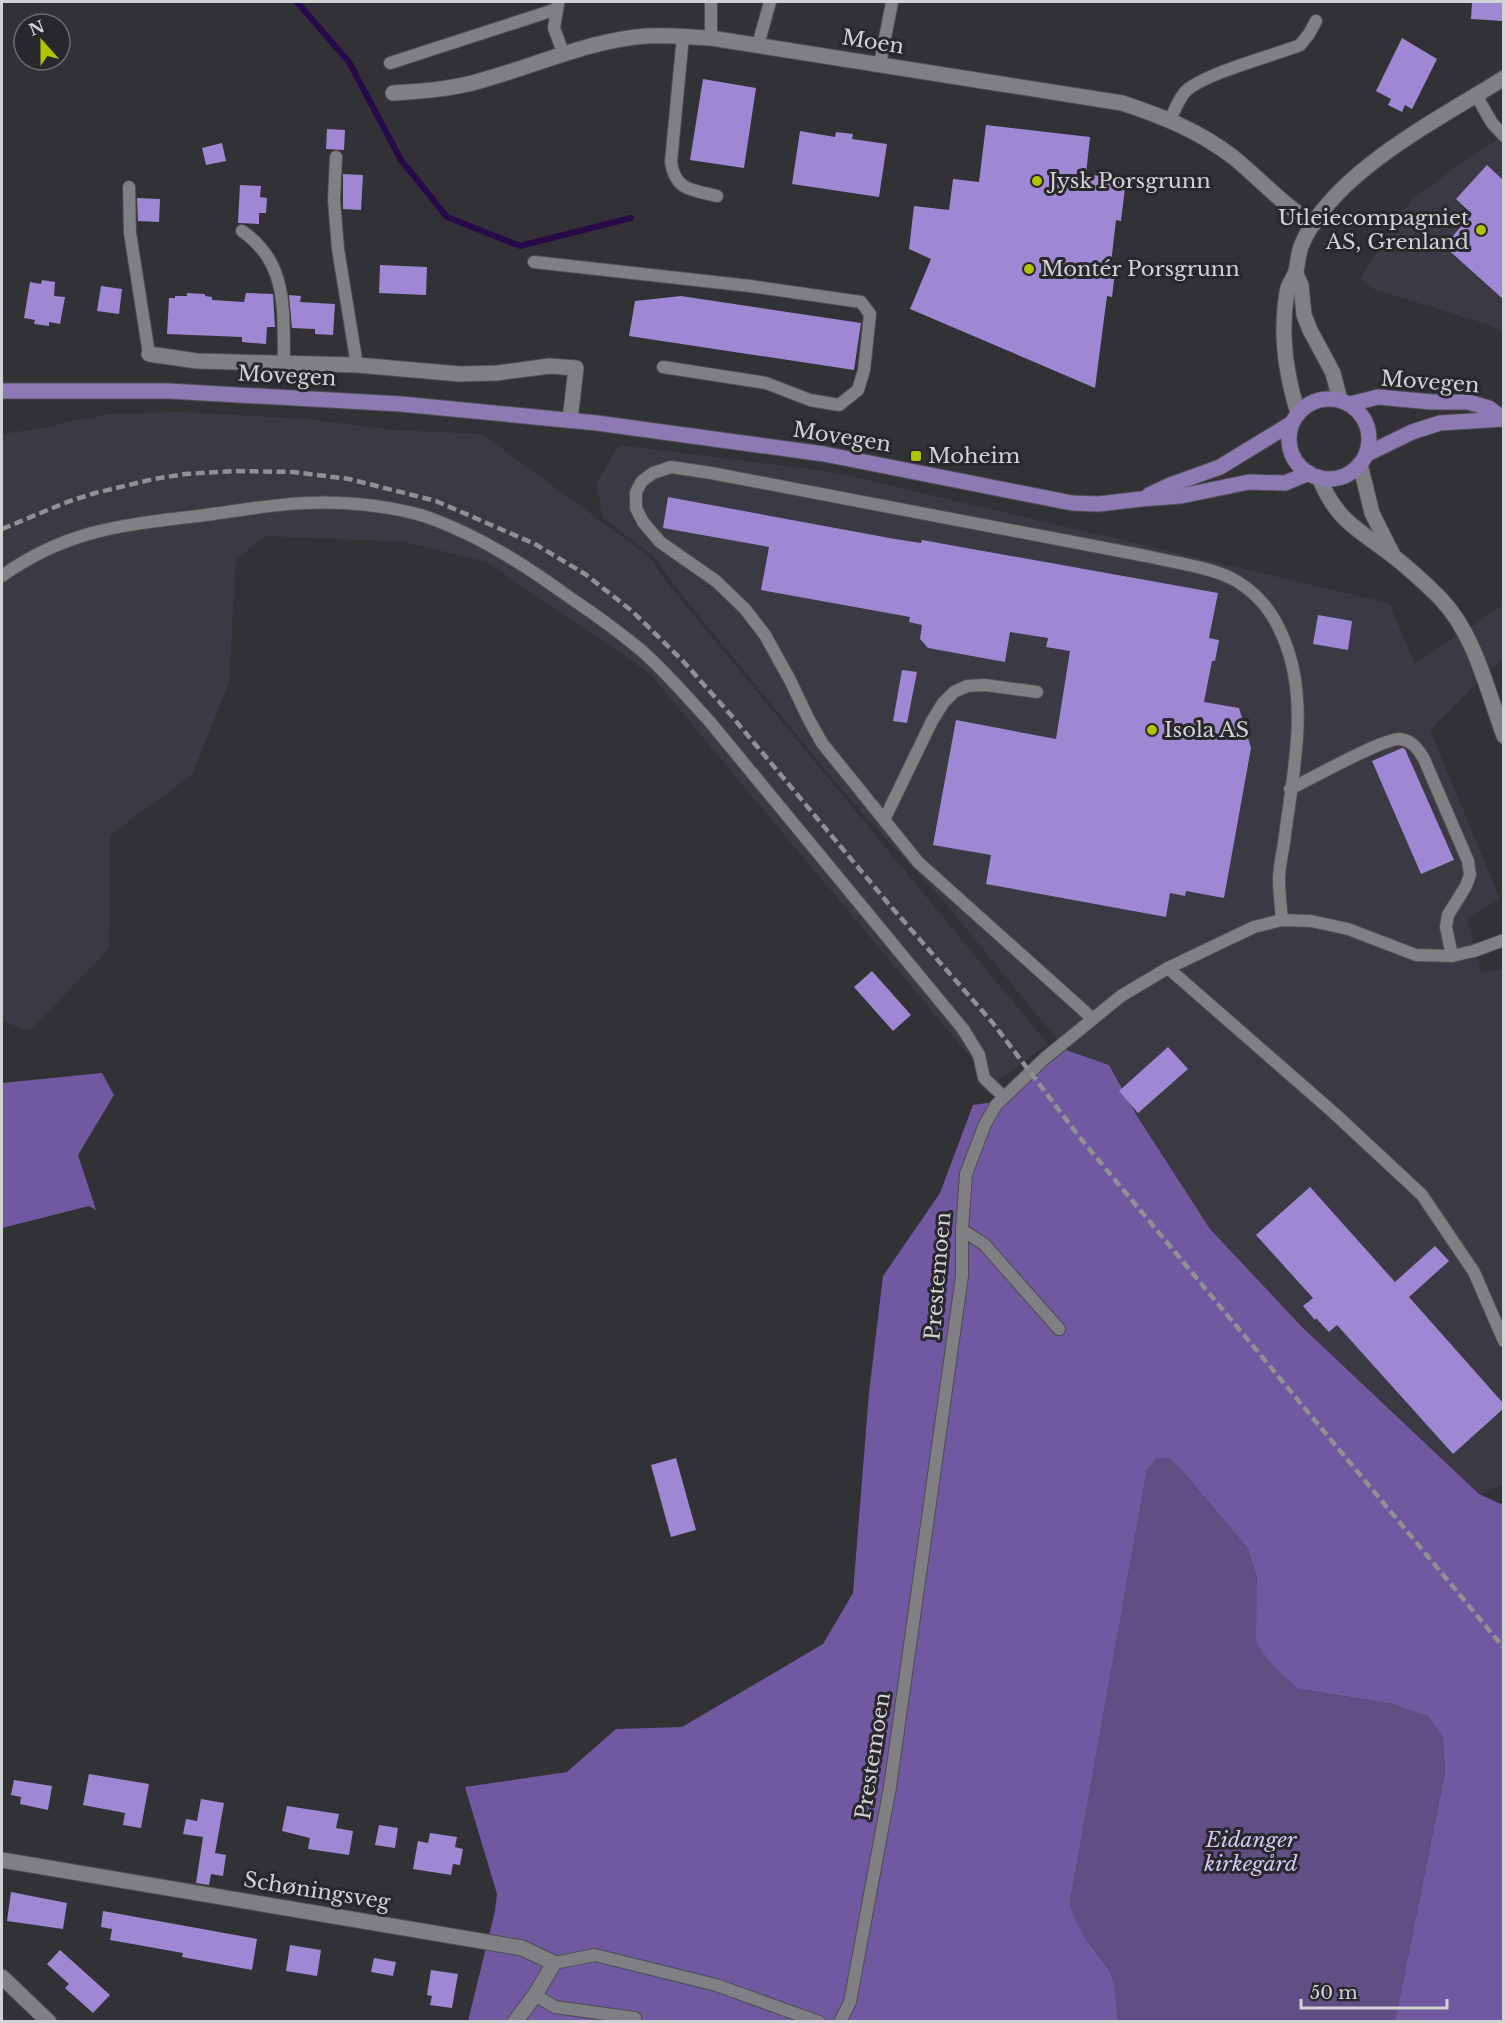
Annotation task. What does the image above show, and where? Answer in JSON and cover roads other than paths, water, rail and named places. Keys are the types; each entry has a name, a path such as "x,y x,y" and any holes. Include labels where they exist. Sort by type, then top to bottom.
{"main road":[{"name":"Movegen","path":"2,391 168,390 401,404 570,420 824,454 1072,502 1099,504 1182,496 1249,482 1285,483 1314,475"},
{"name":"Movegen","path":"1345,402 1378,397 1432,402 1468,402 1489,408 1503,419"},
{"path":"1328,398 1345,402 1359,411 1366,421 1369,443 1364,459 1352,472 1342,477 1330,479 1314,475 1299,466 1293,456 1289,434 1295,418 1306,405 1317,400 1328,398"},
{"name":"Movegen","path":"1141,499 1170,485 1220,467 1295,418"},
{"name":"Movegen","path":"1364,459 1412,432 1440,423 1503,419"}],"street":[{"name":"Moen","path":"393,93 481,81 564,55 638,37 711,38 1122,103 1170,119 1198,133 1232,157 1289,206 1314,224"},
{"path":"1295,418 1284,339 1287,291 1290,281 1296,274 1302,245 1314,224 1344,186 1381,155 1503,78"},
{"path":"1296,274 1301,285 1304,315 1345,402"},
{"name":"Movegen","path":"149,354 197,361 357,365 480,374 550,366 576,368 570,420"},
{"path":"1364,459 1372,513 1395,557"},
{"path":"1314,475 1338,514 1357,531 1395,557 1441,599 1467,639 1503,736"},
{"name":"Schøningsveg","path":"2,1860 522,1948 554,1963"},
{"path":"515,2022 554,1963"},
{"path":"2,1977 49,2022"}],"lane":[{"path":"711,2 711,38"},
{"path":"758,45 770,2"},
{"path":"880,64 892,2"},
{"path":"390,63 558,5 554,28 564,55"},
{"path":"1170,119 1182,95 1189,88 1206,79 1300,45 1316,21"},
{"path":"683,36 671,162 673,174 686,188 717,196"},
{"path":"1476,95 1492,123 1503,136"},
{"path":"336,157 334,200 338,249 357,365"},
{"path":"129,188 130,233 149,354"},
{"path":"242,231 254,239 269,257 278,279 283,298 284,362"},
{"path":"534,262 750,286 861,302 870,314 864,370 858,390 839,405 810,400 766,383 663,367"},
{"path":"1093,1019 918,862 822,743 765,635 746,609 716,581 660,542 643,522 636,508 636,492 642,481 652,473 671,467 722,475 1146,556 1210,571 1236,581 1255,594 1268,607 1287,647 1299,704 1279,880 1282,920"},
{"path":"2,576 23,560 42,551 68,539 100,530 299,503 342,503 386,508 433,519 467,534 514,559 612,627 642,651 672,680 717,731 963,1029 979,1055 984,1078 1003,1096"},
{"path":"884,820 932,722 943,703 954,692 968,686 985,685 1037,692"},
{"path":"1290,789 1381,744 1398,739 1415,745 1424,759 1468,861 1470,875 1467,886 1448,915 1446,927 1452,956"},
{"name":"Prestemoen","path":"840,2022 850,2002 891,1780 962,1276 962,1230 966,1174 985,1124 996,1105 1003,1096 1121,996 1168,968 1254,927 1282,920 1311,921 1348,929 1416,955 1452,956 1474,951 1503,940"},
{"path":"1168,968 1334,1113 1422,1195 1474,1272 1503,1341"},
{"path":"962,1230 984,1244 1059,1329"},
{"path":"554,1963 595,1955 716,1985 819,2022"},
{"path":"535,1995 555,2007 635,2018"}],"waterway":[{"path":"297,2 349,62 401,160 447,217 520,246 631,218"}],"railway":[{"path":"2,529 67,502 154,479 185,474 236,471 293,472 349,479 436,501 535,544 585,574 632,611 682,660 730,714 887,902 992,1022 1081,1139 1504,1648"}],"place":[{"name":"Jysk Porsgrunn","path":"1037,181"},
{"name":"Utleiecompagniet AS, Grenland","path":"1481,230"},
{"name":"Montér Porsgrunn","path":"1029,269"},
{"name":"Moheim","path":"916,456"},
{"name":"Isola AS","path":"1152,730"}],"park label":[{"name":"Eidanger kirkegård","path":"1251,1852"}]}
